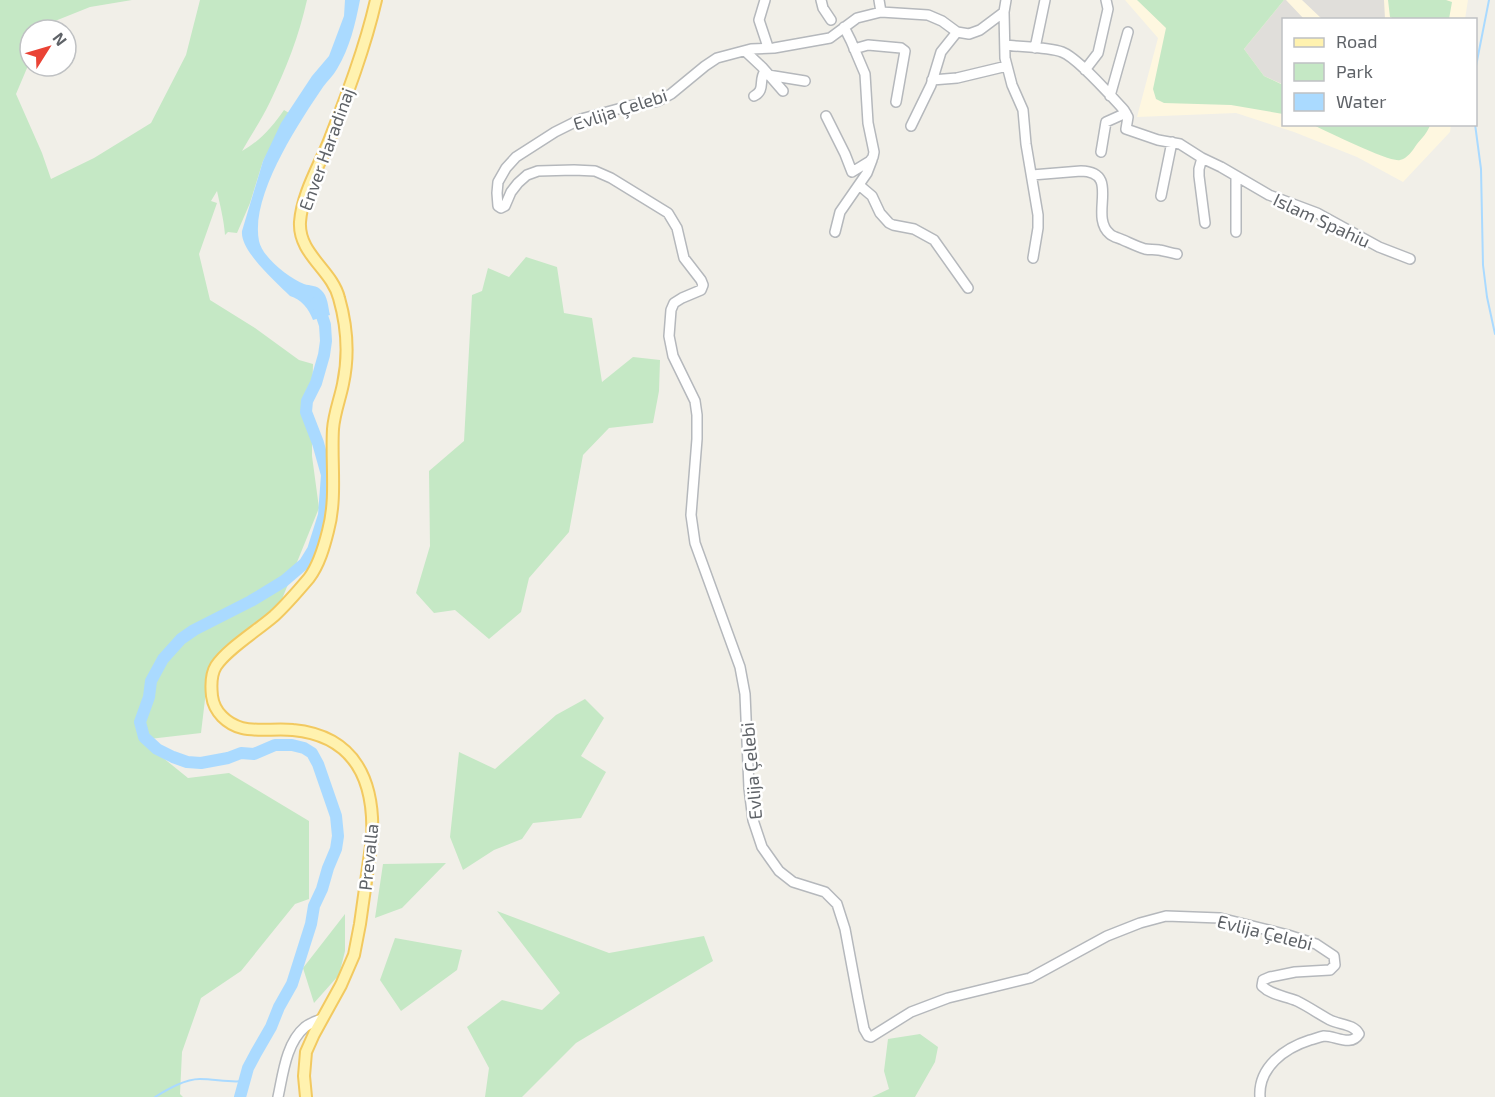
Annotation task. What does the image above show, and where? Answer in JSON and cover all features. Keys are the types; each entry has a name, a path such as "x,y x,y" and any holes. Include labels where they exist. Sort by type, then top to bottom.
{"main road":[{"name":"Enver Haradinaj","path":"312,573 320,559 329,527 333,489 333,425 343,385 347,351 339,298 333,282 306,246 300,219 309,189 345,101 376,0"},
{"name":"Prevalla","path":"306,1097 304,1076 306,1052 346,976 359,933 373,822 370,799 366,782 358,765 349,754 334,743 303,731 247,729 235,725 219,713 212,700 212,693 214,672 220,661 274,616 312,573"}],"street":[{"path":"765,0 759,20 768,47"},
{"path":"821,0 831,20"},
{"path":"879,0 881,12"},
{"path":"1006,0 1004,12 1007,66 1012,86 1023,110 1026,144 1039,219 1033,258"},
{"path":"1035,48 1045,0"},
{"path":"1085,70 1098,53 1108,9 1106,0"},
{"name":"Evlija Çelebi","path":"957,32 942,21 928,15 881,12 857,18 830,38 745,51 717,58 671,94 658,100 581,119 532,146 516,157 498,182 498,206 501,208 505,206 518,183 527,175 538,171 596,171 668,213 677,228 684,258 701,280 703,288 701,290 674,303 671,310 669,336 673,356 689,387 696,408 697,439 692,525 698,552 740,667 745,694 753,820 762,847 774,865 788,879 799,885 825,892 837,904 845,929 867,1036 871,1037 907,1014 948,998 1030,978 1107,936 1140,923 1166,916 1220,918 1288,935 1320,946 1334,956 1333,969 1310,970 1270,977 1263,980 1262,986 1276,995 1293,1000 1330,1019 1354,1028 1359,1034 1357,1038 1350,1041 1322,1036 1289,1048 1270,1066 1263,1078 1260,1097"},
{"path":"911,126 929,91 941,52 957,32 969,34 980,30 1004,12"},
{"path":"835,232 840,213 867,173 874,152 866,105 865,74 844,27"},
{"path":"1110,96 1128,32"},
{"path":"854,49 868,45 901,48 905,51 896,102"},
{"name":"Islam Spahiu","path":"1005,45 1064,52 1074,59 1126,113 1128,120 1126,129 1187,148 1269,195 1317,213 1379,247 1410,259"},
{"path":"745,51 783,91"},
{"path":"932,80 957,78 1007,66"},
{"path":"754,96 762,89 761,76 766,73 805,81"},
{"path":"1101,152 1106,122 1126,113"},
{"path":"826,117 852,172 873,158"},
{"path":"1161,196 1172,142"},
{"path":"1202,158 1199,176 1205,223"},
{"path":"1032,175 1081,171 1097,175 1104,188 1101,202 1104,225 1110,234 1147,250 1178,254"},
{"path":"1236,176 1236,232"},
{"path":"859,185 872,196 880,213 889,223 914,229 934,240 968,288"},
{"path":"278,1097 284,1068 294,1041 306,1026 322,1019"}],"shaded area":[{"path":"1125,0 1468,0 1465,18 1282,18 1282,126 1451,126 1450,132 1403,182 1357,157 1294,132 1236,113 1137,117 1158,38"},
{"path":"1284,0 1303,18 1282,18 1282,84 1264,76 1244,49"},
{"path":"1302,0 1384,0 1385,18 1321,18"}],"green space":[{"path":"0,0 132,0 90,7 62,18 18,18 18,78 23,78 16,94 51,179 94,158 151,123 186,55 200,0 307,0 296,39 281,77 267,108 242,151 265,133 284,110 289,113 263,161 250,203 237,233 228,232 225,235 217,191 211,201 217,203 199,254 210,300 255,328 299,360 313,364 312,456 319,508 280,604 215,657 206,691 201,733 141,740 188,778 229,773 309,821 309,899 295,904 241,971 201,998 182,1052 180,1094 183,1097 0,1097"},
{"path":"1137,0 1284,0 1244,49 1264,76 1282,82 1282,114 1231,105 1164,103 1156,99 1153,89 1166,28"},
{"path":"1388,0 1446,0 1452,2 1449,18 1390,17"},
{"path":"1315,126 1430,126 1405,158 1394,160"},
{"path":"526,257 557,267 564,313 592,318 602,382 633,357 660,360 659,391 653,423 609,428 583,455 569,532 529,578 521,612 489,639 455,610 434,613 416,593 430,546 429,471 464,441 472,295 482,291 488,268 509,277"},
{"path":"585,699 604,718 581,756 606,772 581,818 533,823 522,839 494,850 463,870 450,837 459,752 495,769 556,715"},
{"path":"446,863 402,908 375,918 383,864"},
{"path":"497,911 609,953 704,936 713,961 576,1043 522,1097 485,1097 489,1068 467,1027 502,1000 542,1010 560,993"},
{"path":"345,914 345,951 339,975 314,1003 303,968"},
{"path":"395,938 462,950 457,970 401,1011 380,980"},
{"path":"920,1034 938,1047 935,1062 915,1097 872,1097 889,1089 884,1071 888,1039"}],"water":[{"path":"345,0 360,0 349,44 342,61 301,120 278,161 262,203 258,223 259,241 265,254 291,277 304,284 318,287 325,295 330,315 313,320 304,305 298,299 290,296 253,257 243,239 242,231 263,161 281,123 312,76 329,56 344,16"}],"waterway":[{"path":"1477,61 1489,0"},
{"path":"1475,126 1481,169 1483,265 1495,334"},
{"path":"240,1097 248,1068 292,984 311,924 314,906 336,849 338,836 336,816 318,764 312,753 304,748 275,745 254,754 241,753 201,763 187,762 157,749 144,737 140,722 149,697 151,681 163,659 181,639 284,581 305,563 313,550 324,515 327,475 306,412 307,401 316,383 326,341 325,325 316,303"},
{"path":"155,1097 194,1079 244,1081"}]}
